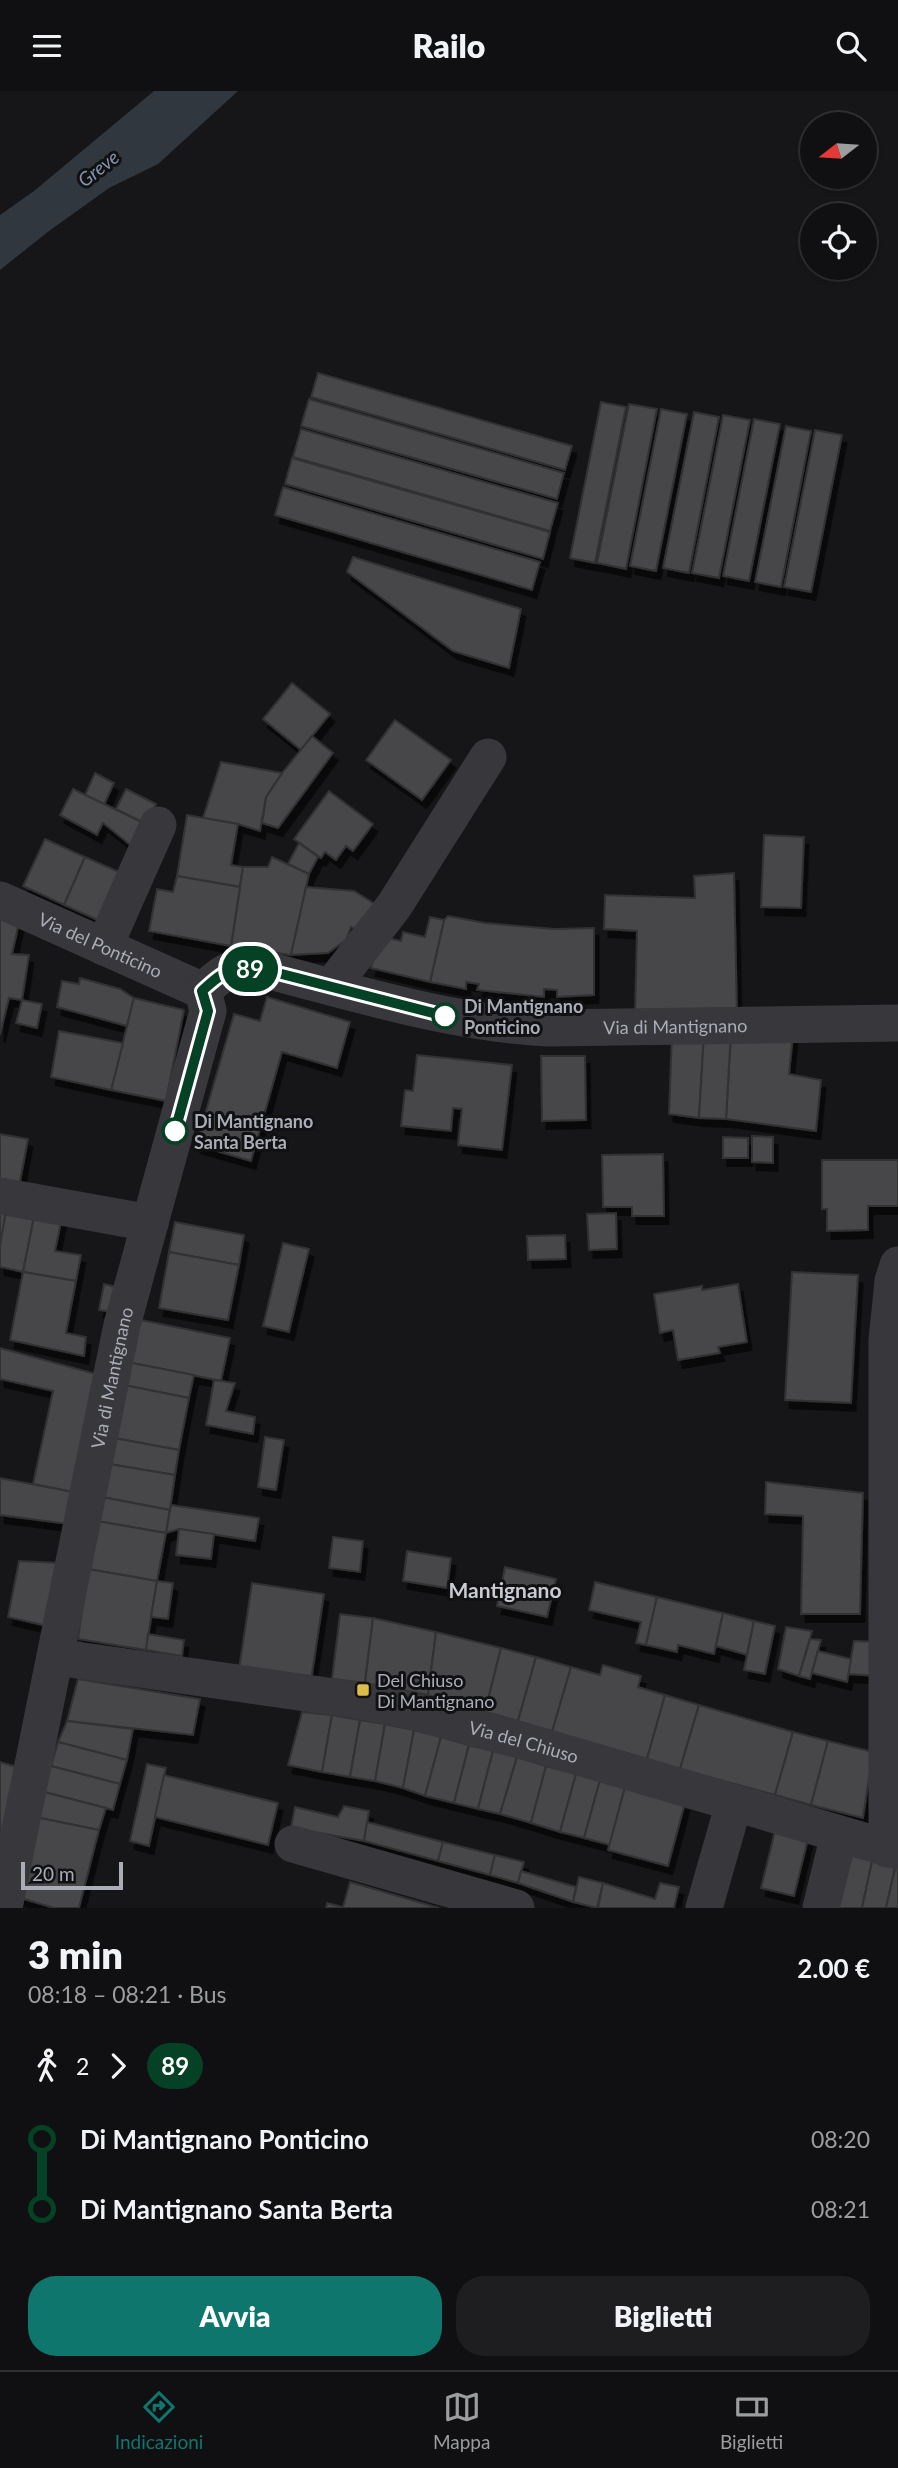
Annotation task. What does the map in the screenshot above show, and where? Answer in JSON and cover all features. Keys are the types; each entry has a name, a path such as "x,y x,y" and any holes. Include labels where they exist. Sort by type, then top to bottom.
{"street":[{"path":"331,988 394,906 488,757"},
{"path":"104,947 158,825"},
{"name":"Via del Ponticino","path":"0,900 202,991"},
{"name":"Via di Mantignano","path":"4,1908 122,1325 208,1011 202,991 223,972 242,968 270,971 445,1016 515,1027 898,1023"},
{"path":"0,1196 150,1223"},
{"path":"892,1850 893,1281 898,1265"},
{"name":"Via del Chiuso","path":"56,1657 362,1701 400,1709 538,1745 892,1850"},
{"path":"704,1908 734,1803"},
{"path":"821,1908 839,1835"},
{"path":"293,1844 516,1908"}],"water":[{"name":"Greve","path":"154,91 238,91 158,164 109,188 0,270 0,215 34,191"}],"building":[{"path":"318,373 572,446 565,470 311,397"},
{"path":"309,399 564,473 557,499 301,426"},
{"path":"601,402 626,407 595,563 570,558"},
{"path":"629,404 657,409 626,569 597,563"},
{"path":"661,409 687,414 656,571 630,566"},
{"path":"694,412 719,417 689,573 663,568"},
{"path":"723,415 750,420 719,578 692,573"},
{"path":"754,419 780,424 749,581 723,576"},
{"path":"786,426 811,431 781,587 755,582"},
{"path":"301,429 558,503 550,531 293,457"},
{"path":"815,430 842,435 811,592 784,587"},
{"path":"292,458 550,532 543,559 285,484"},
{"path":"283,487 540,562 532,590 275,515"},
{"path":"353,557 521,609 509,668 453,651 347,572"},
{"path":"292,683 330,714 301,750 263,719"},
{"path":"395,720 451,760 422,800 366,760"},
{"path":"312,736 333,753 278,828 262,823 266,797"},
{"path":"221,762 282,773 266,797 260,831 203,818"},
{"path":"95,773 114,783 104,805 85,795"},
{"path":"73,789 146,824 134,848 103,823 97,835 60,815"},
{"path":"126,789 156,804 146,824 116,809"},
{"path":"329,791 373,824 353,851 346,846 336,860 325,852 321,858 294,839"},
{"path":"187,815 238,824 231,865 243,867 240,887 177,876"},
{"path":"764,835 804,837 801,908 761,907"},
{"path":"45,839 85,857 64,905 23,886"},
{"path":"299,843 318,857 309,874 288,864"},
{"path":"85,857 126,875 104,923 64,905"},
{"path":"272,857 309,874 291,955 231,946 243,867 268,867"},
{"path":"734,873 737,1013 635,1014 637,931 604,929 605,895 695,898 694,876"},
{"path":"177,876 240,887 231,946 149,931 157,889 173,892"},
{"path":"306,887 354,891 378,906 360,932 351,927 346,940 328,953 291,955"},
{"path":"448,916 485,923 554,929 594,928 594,995 557,997 557,990 544,989 544,997 477,990 479,984 466,982 466,989 430,982 444,920"},
{"path":"0,917 19,923 12,954 29,955 22,1000 9,998 0,1035"},
{"path":"430,917 444,920 430,982 371,968 379,936 401,941 403,932 425,937"},
{"path":"80,978 120,989 134,998 127,1026 57,1007 62,981 79,984"},
{"path":"267,997 350,1022 337,1068 282,1052 251,1161 196,1145 234,1014 260,1021"},
{"path":"134,998 184,1010 166,1101 111,1090"},
{"path":"22,1000 42,1004 37,1028 16,1023"},
{"path":"59,1031 123,1043 111,1090 51,1077"},
{"path":"672,1032 704,1033 699,1118 669,1114"},
{"path":"731,1032 793,1035 789,1074 821,1080 816,1131 726,1119"},
{"path":"731,1032 726,1119 699,1118 704,1033"},
{"path":"417,1055 512,1065 502,1150 458,1145 462,1109 453,1108 451,1131 401,1126 405,1090 413,1091"},
{"path":"541,1056 585,1056 586,1120 542,1121"},
{"path":"0,1134 28,1139 19,1187 0,1183"},
{"path":"752,1136 773,1137 773,1163 752,1162"},
{"path":"723,1137 748,1138 748,1158 723,1158"},
{"path":"663,1154 664,1216 632,1216 632,1207 603,1207 602,1155"},
{"path":"822,1160 898,1160 898,1206 868,1206 868,1230 827,1231 827,1209 822,1209"},
{"path":"0,1205 7,1206 0,1245"},
{"path":"7,1206 35,1212 23,1272 0,1267 0,1245"},
{"path":"35,1212 62,1217 55,1251 81,1255 76,1281 23,1272"},
{"path":"616,1213 617,1249 589,1250 587,1214"},
{"path":"175,1222 244,1235 239,1265 169,1252"},
{"path":"565,1235 566,1259 528,1260 527,1236"},
{"path":"283,1243 309,1249 289,1332 263,1326"},
{"path":"169,1252 239,1265 228,1320 159,1308"},
{"path":"23,1272 76,1281 66,1333 86,1337 84,1356 10,1340"},
{"path":"792,1272 858,1275 851,1403 785,1400"},
{"path":"104,1284 117,1287 111,1312 99,1310"},
{"path":"738,1284 747,1342 718,1347 720,1353 678,1360 673,1330 660,1333 654,1294 702,1286 702,1290"},
{"path":"136,1319 230,1338 221,1381 127,1362"},
{"path":"0,1348 96,1374 73,1492 33,1484 53,1391 0,1379"},
{"path":"127,1362 194,1375 189,1398 124,1385"},
{"path":"214,1380 235,1383 226,1411 255,1417 253,1434 206,1425"},
{"path":"124,1385 189,1398 179,1450 114,1438"},
{"path":"265,1437 284,1440 276,1490 258,1487"},
{"path":"114,1438 179,1450 175,1475 109,1464"},
{"path":"109,1464 175,1475 170,1510 102,1497"},
{"path":"0,1478 73,1492 68,1524 0,1515"},
{"path":"766,1482 863,1493 860,1614 801,1614 803,1516 765,1514"},
{"path":"102,1497 170,1510 166,1533 97,1521"},
{"path":"171,1505 259,1518 255,1541 179,1529 166,1533"},
{"path":"97,1521 166,1533 157,1581 88,1569"},
{"path":"179,1529 214,1534 211,1559 176,1555"},
{"path":"333,1537 363,1541 360,1572 329,1568"},
{"path":"407,1551 451,1558 447,1588 403,1581"},
{"path":"19,1561 60,1563 47,1626 8,1617"},
{"path":"505,1567 556,1579 547,1617 497,1606"},
{"path":"88,1569 157,1581 146,1650 78,1639"},
{"path":"157,1581 173,1583 168,1619 151,1617"},
{"path":"595,1582 657,1597 646,1645 636,1643 641,1622 589,1610"},
{"path":"252,1583 324,1594 311,1681 239,1669"},
{"path":"657,1597 723,1613 714,1654 678,1645 677,1652 646,1645"},
{"path":"723,1613 754,1621 747,1655 716,1646"},
{"path":"340,1614 373,1618 365,1683 332,1679"},
{"path":"373,1618 436,1632 428,1695 365,1683"},
{"path":"754,1621 775,1626 765,1674 744,1670"},
{"path":"786,1627 812,1631 799,1676 778,1669"},
{"path":"436,1632 501,1648 485,1712 428,1695"},
{"path":"148,1634 184,1640 182,1656 146,1650"},
{"path":"810,1639 821,1640 810,1679 799,1676"},
{"path":"854,1641 881,1642 878,1676 848,1674"},
{"path":"501,1648 536,1657 518,1721 485,1712"},
{"path":"818,1651 851,1659 847,1682 812,1673"},
{"path":"536,1657 571,1667 552,1732 518,1721"},
{"path":"603,1665 641,1676 638,1687 665,1695 647,1759 552,1732 571,1667 600,1675"},
{"path":"78,1679 200,1699 193,1735 67,1721"},
{"path":"665,1695 699,1705 680,1769 647,1759"},
{"path":"699,1705 793,1732 775,1795 680,1769"},
{"path":"302,1712 332,1715 322,1772 288,1765"},
{"path":"332,1715 360,1720 350,1777 322,1772"},
{"path":"360,1720 385,1724 375,1781 350,1777"},
{"path":"67,1721 133,1729 127,1760 58,1742"},
{"path":"385,1724 414,1730 403,1788 375,1781"},
{"path":"414,1730 441,1737 425,1796 403,1788"},
{"path":"793,1732 828,1741 811,1805 775,1795"},
{"path":"441,1737 469,1745 454,1803 425,1796"},
{"path":"828,1741 873,1752 863,1818 811,1805"},
{"path":"58,1742 127,1760 120,1784 51,1766"},
{"path":"469,1745 493,1751 478,1809 454,1803"},
{"path":"493,1751 517,1757 500,1814 478,1809"},
{"path":"517,1757 546,1766 531,1823 500,1814"},
{"path":"0,1762 20,1768 0,1838"},
{"path":"147,1764 166,1768 149,1846 130,1841"},
{"path":"51,1766 120,1784 113,1810 44,1792"},
{"path":"546,1766 576,1774 560,1832 531,1823"},
{"path":"576,1774 600,1780 584,1838 560,1832"},
{"path":"164,1775 278,1803 268,1845 155,1817"},
{"path":"600,1780 625,1787 610,1845 584,1838"},
{"path":"625,1787 685,1803 668,1866 608,1850"},
{"path":"44,1792 106,1808 99,1830 35,1817"},
{"path":"344,1806 369,1811 364,1841 291,1828 295,1807 338,1817"},
{"path":"35,1817 99,1830 79,1908 54,1908 17,1897"},
{"path":"367,1822 443,1842 438,1861 364,1841"},
{"path":"775,1831 808,1839 794,1896 761,1888"},
{"path":"443,1842 495,1855 490,1875 438,1861"},
{"path":"851,1851 873,1857 862,1908 840,1908 837,1907"},
{"path":"495,1855 524,1862 518,1883 490,1875"},
{"path":"873,1857 896,1864 886,1908 862,1908"},
{"path":"896,1864 898,1908 886,1908"},
{"path":"521,1871 576,1887 573,1902 518,1883"},
{"path":"579,1877 603,1883 597,1908 573,1902"},
{"path":"350,1882 439,1908 326,1908 327,1903 343,1907"},
{"path":"603,1883 655,1899 660,1883 679,1887 674,1908 598,1908"}],"bus line":[{"name":"89","path":"175,1131 208,1011 202,991 223,972 242,968 270,971 445,1016"}],"place":[{"name":"Di Mantignano Ponticino","path":"445,1016"},
{"name":"Di Mantignano Santa Berta","path":"175,1131"},
{"name":"Del Chiuso Di Mantignano","path":"363,1690"}],"district":[{"name":"Mantignano","path":"505,1589"}]}
